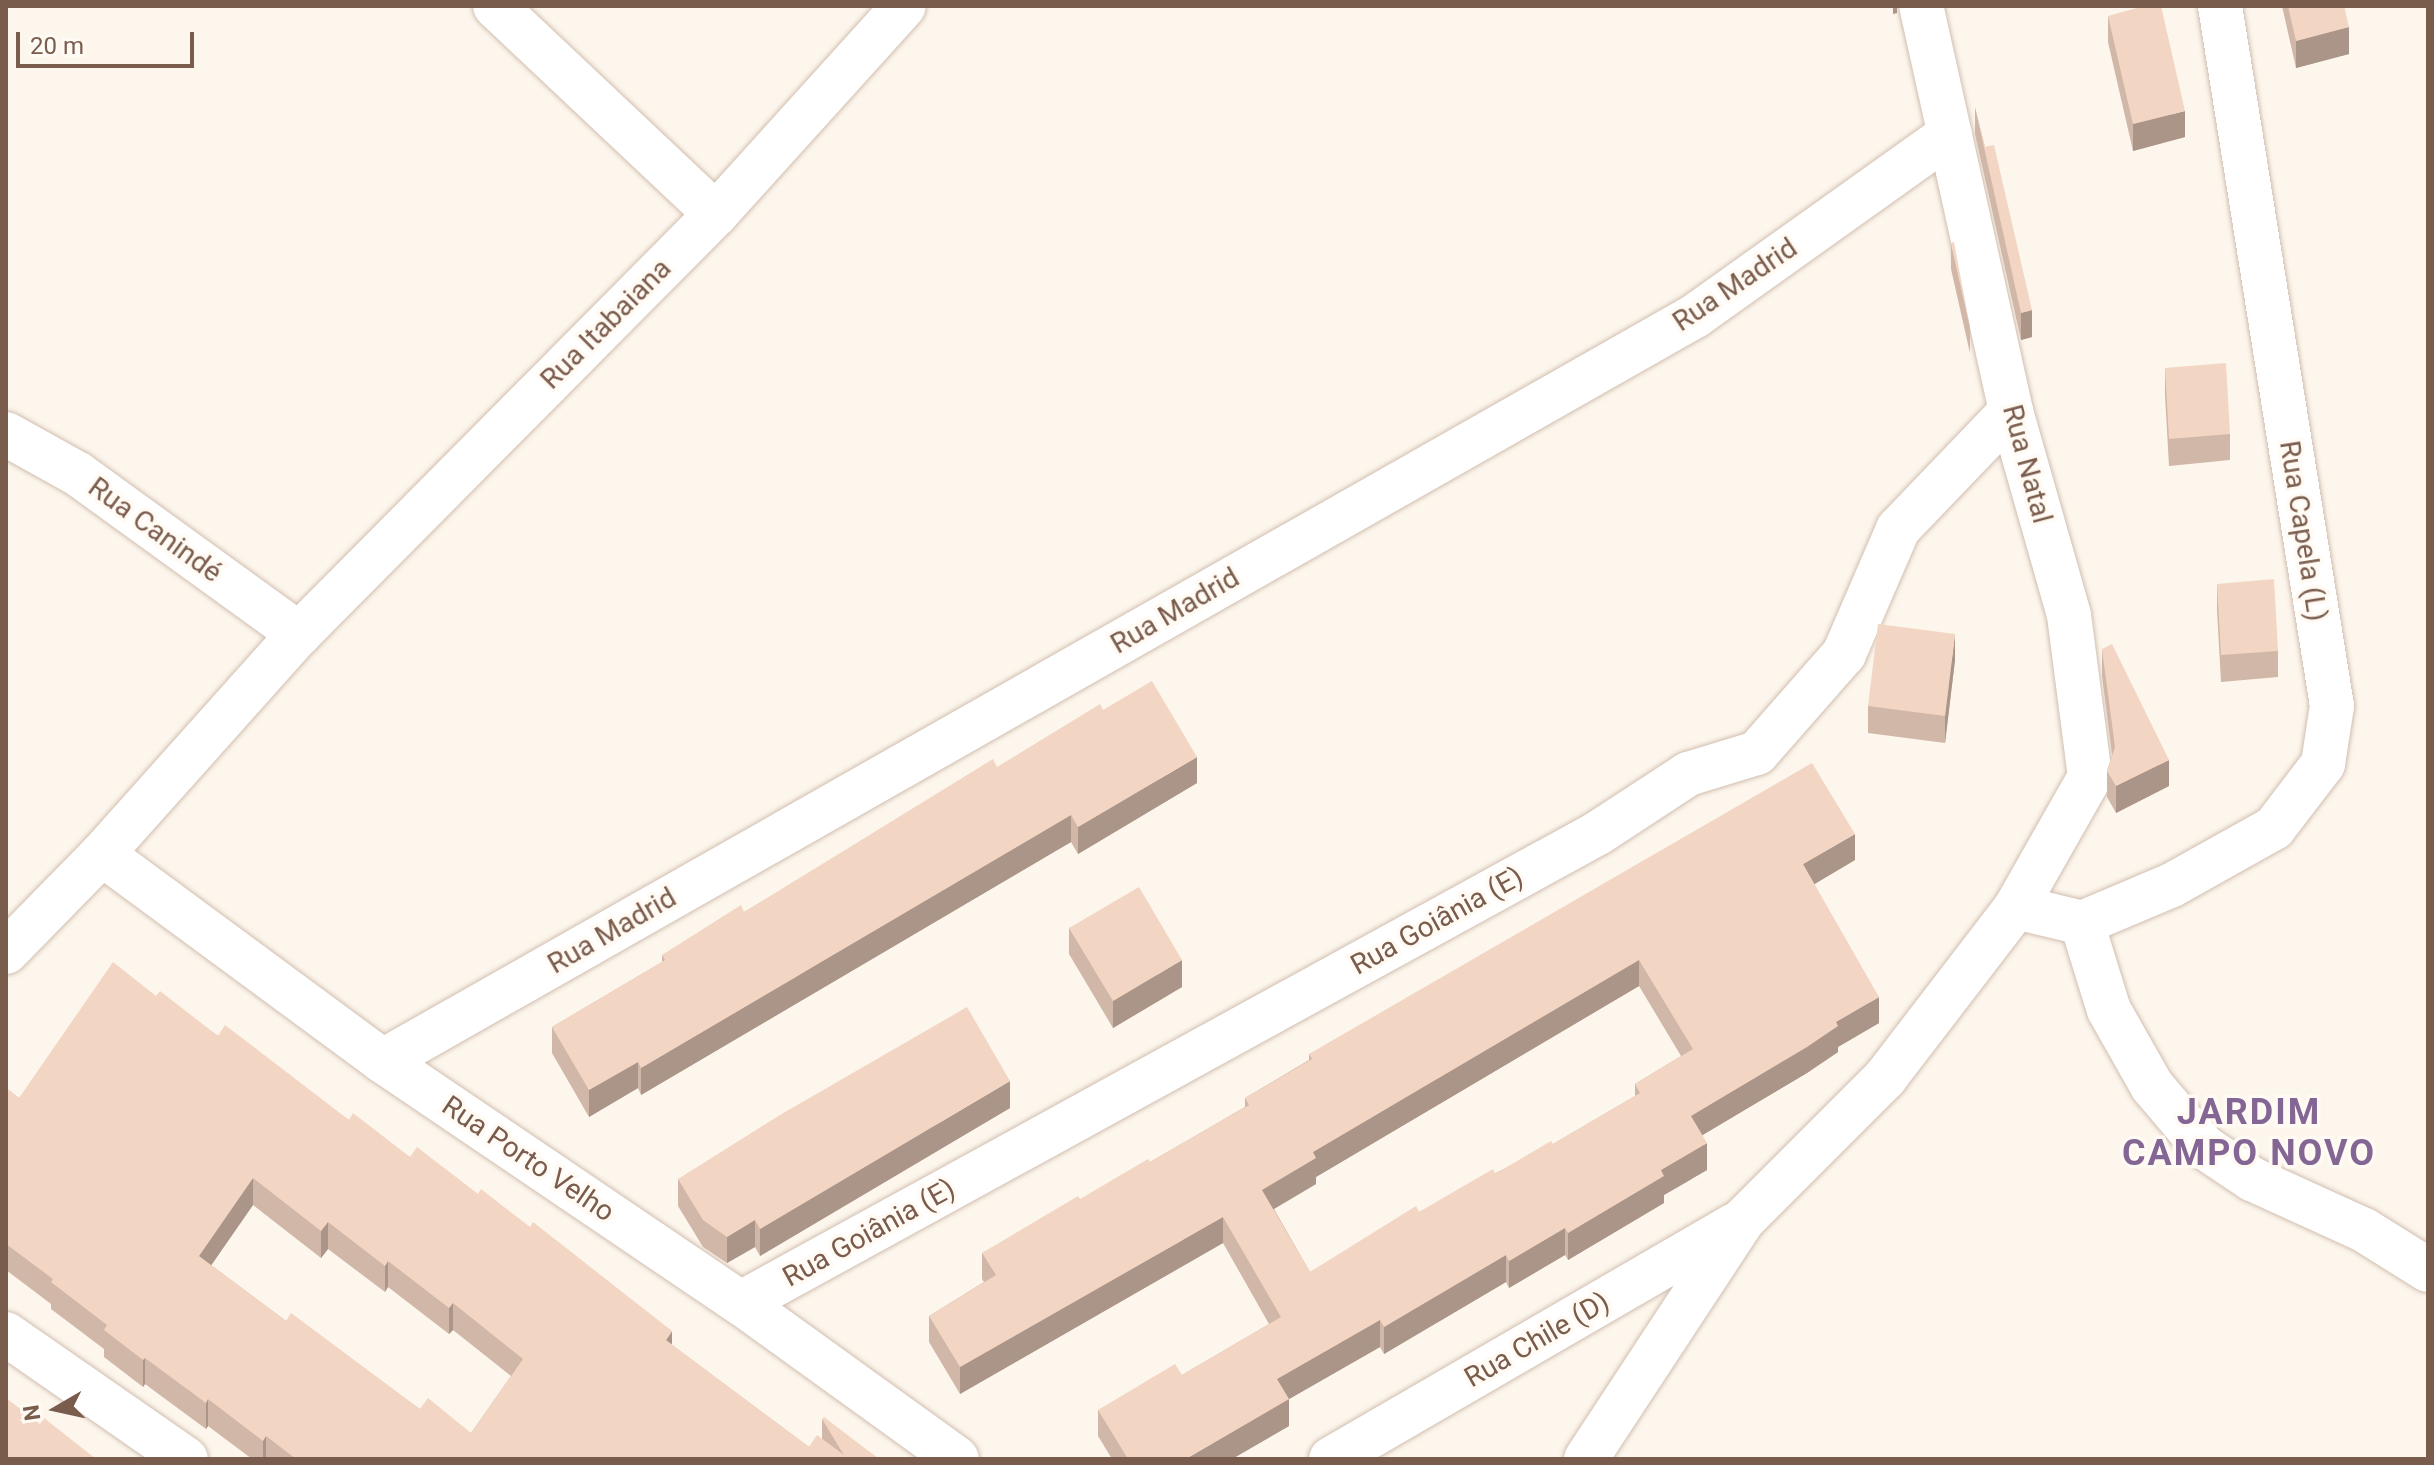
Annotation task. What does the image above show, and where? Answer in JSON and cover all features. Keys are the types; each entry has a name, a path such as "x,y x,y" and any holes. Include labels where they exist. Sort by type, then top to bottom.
{"street":[{"path":"495,6 716,214"},
{"name":"Rua Itabaiana","path":"102,854 299,634 716,214 904,6"},
{"name":"Rua Natal","path":"1743,1220 1885,1078 2016,907 2090,777 2069,615 2011,411 1921,6"},
{"name":"Rua Capela (L)","path":"2082,923 2172,885 2274,828 2323,764 2328,735 2332,706 2220,6"},
{"name":"Rua Madrid","path":"383,1061 1695,316 1950,134"},
{"name":"Rua Goiânia (E)","path":"741,1303 1598,833 1688,774 1757,753 1844,654 1898,529 2011,411"},
{"name":"Rua Canindé","path":"6,434 78,474 299,634"},
{"path":"6,952 102,854"},
{"name":"Rua Porto Velho","path":"102,854 383,1061 741,1303 957,1459"},
{"path":"2016,907 2082,923 2109,1010 2152,1086 2204,1147 2252,1179 2364,1230 2428,1270"},
{"path":"1586,1459 1743,1220"},
{"name":"Rua Chile (D)","path":"1331,1459 1743,1220"},
{"path":"6,1334 186,1459"}],"building":[{"path":"2144,6 2161,6 2185,111 2133,124 2108,16"},
{"path":"2288,6 2344,6 2349,27 2296,41"},
{"path":"1975,107 1985,147 1994,145 2032,310 2021,313"},
{"path":"1954,242 1970,327 1951,243"},
{"path":"2226,363 2230,434 2169,439 2165,368"},
{"path":"2274,579 2278,651 2221,655 2217,584"},
{"path":"1878,624 1955,634 1945,716 1868,706"},
{"path":"2112,644 2169,760 2116,786 2107,771 2115,747 2102,649"},
{"path":"1152,681 1197,757 1078,827 1071,815 641,1068 638,1062 589,1090 552,1027 665,960 662,955 741,905 744,912 993,759 997,767 1100,704 1103,710"},
{"path":"1812,763 1855,834 1803,864 1879,997 1836,1022 1838,1026 1807,1047 1691,1116 1707,1143 1661,1170 1664,1176 1568,1233 1565,1228 1509,1261 1506,1255 1384,1327 1380,1320 1277,1379 1289,1399 1186,1459 1128,1459 1098,1410 1175,1364 1182,1375 1281,1317 1223,1217 960,1367 929,1316 996,1275 982,1253 1078,1196 1080,1199 1148,1159 1150,1162 1249,1105 1245,1098 1312,1059 1309,1054","holes":["1639,960 1693,1049 1635,1084 1640,1093 1553,1144 1551,1141 1495,1174 1493,1169 1419,1212 1416,1206 1310,1272 1262,1190 1316,1158 1313,1152"]},
{"path":"1139,887 1182,960 1113,1001 1069,928"},
{"path":"113,962 156,996 160,991 218,1036 225,1025 349,1120 353,1113 410,1157 417,1147 478,1194 481,1189 530,1227 533,1222 672,1331 666,1340 809,1447 817,1435 844,1455 822,1419 824,1417 879,1459 296,1459 266,1436 263,1441 208,1399 206,1403 145,1358 143,1360 104,1330 107,1325 51,1282 53,1279 6,1244 6,1088 19,1098","holes":["253,1178 321,1231 328,1222 385,1266 388,1261 449,1308 453,1303 523,1359 471,1433 428,1398 420,1409 291,1313 286,1321 199,1256"]},
{"path":"967,1007 1010,1081 760,1229 755,1220 727,1237 703,1220 678,1179 780,1115"},
{"path":"6,1398 40,1424 44,1418 96,1459 6,1459"}],"district":[{"name":"JARDIM CAMPO NOVO","path":"2249,1132"}]}
